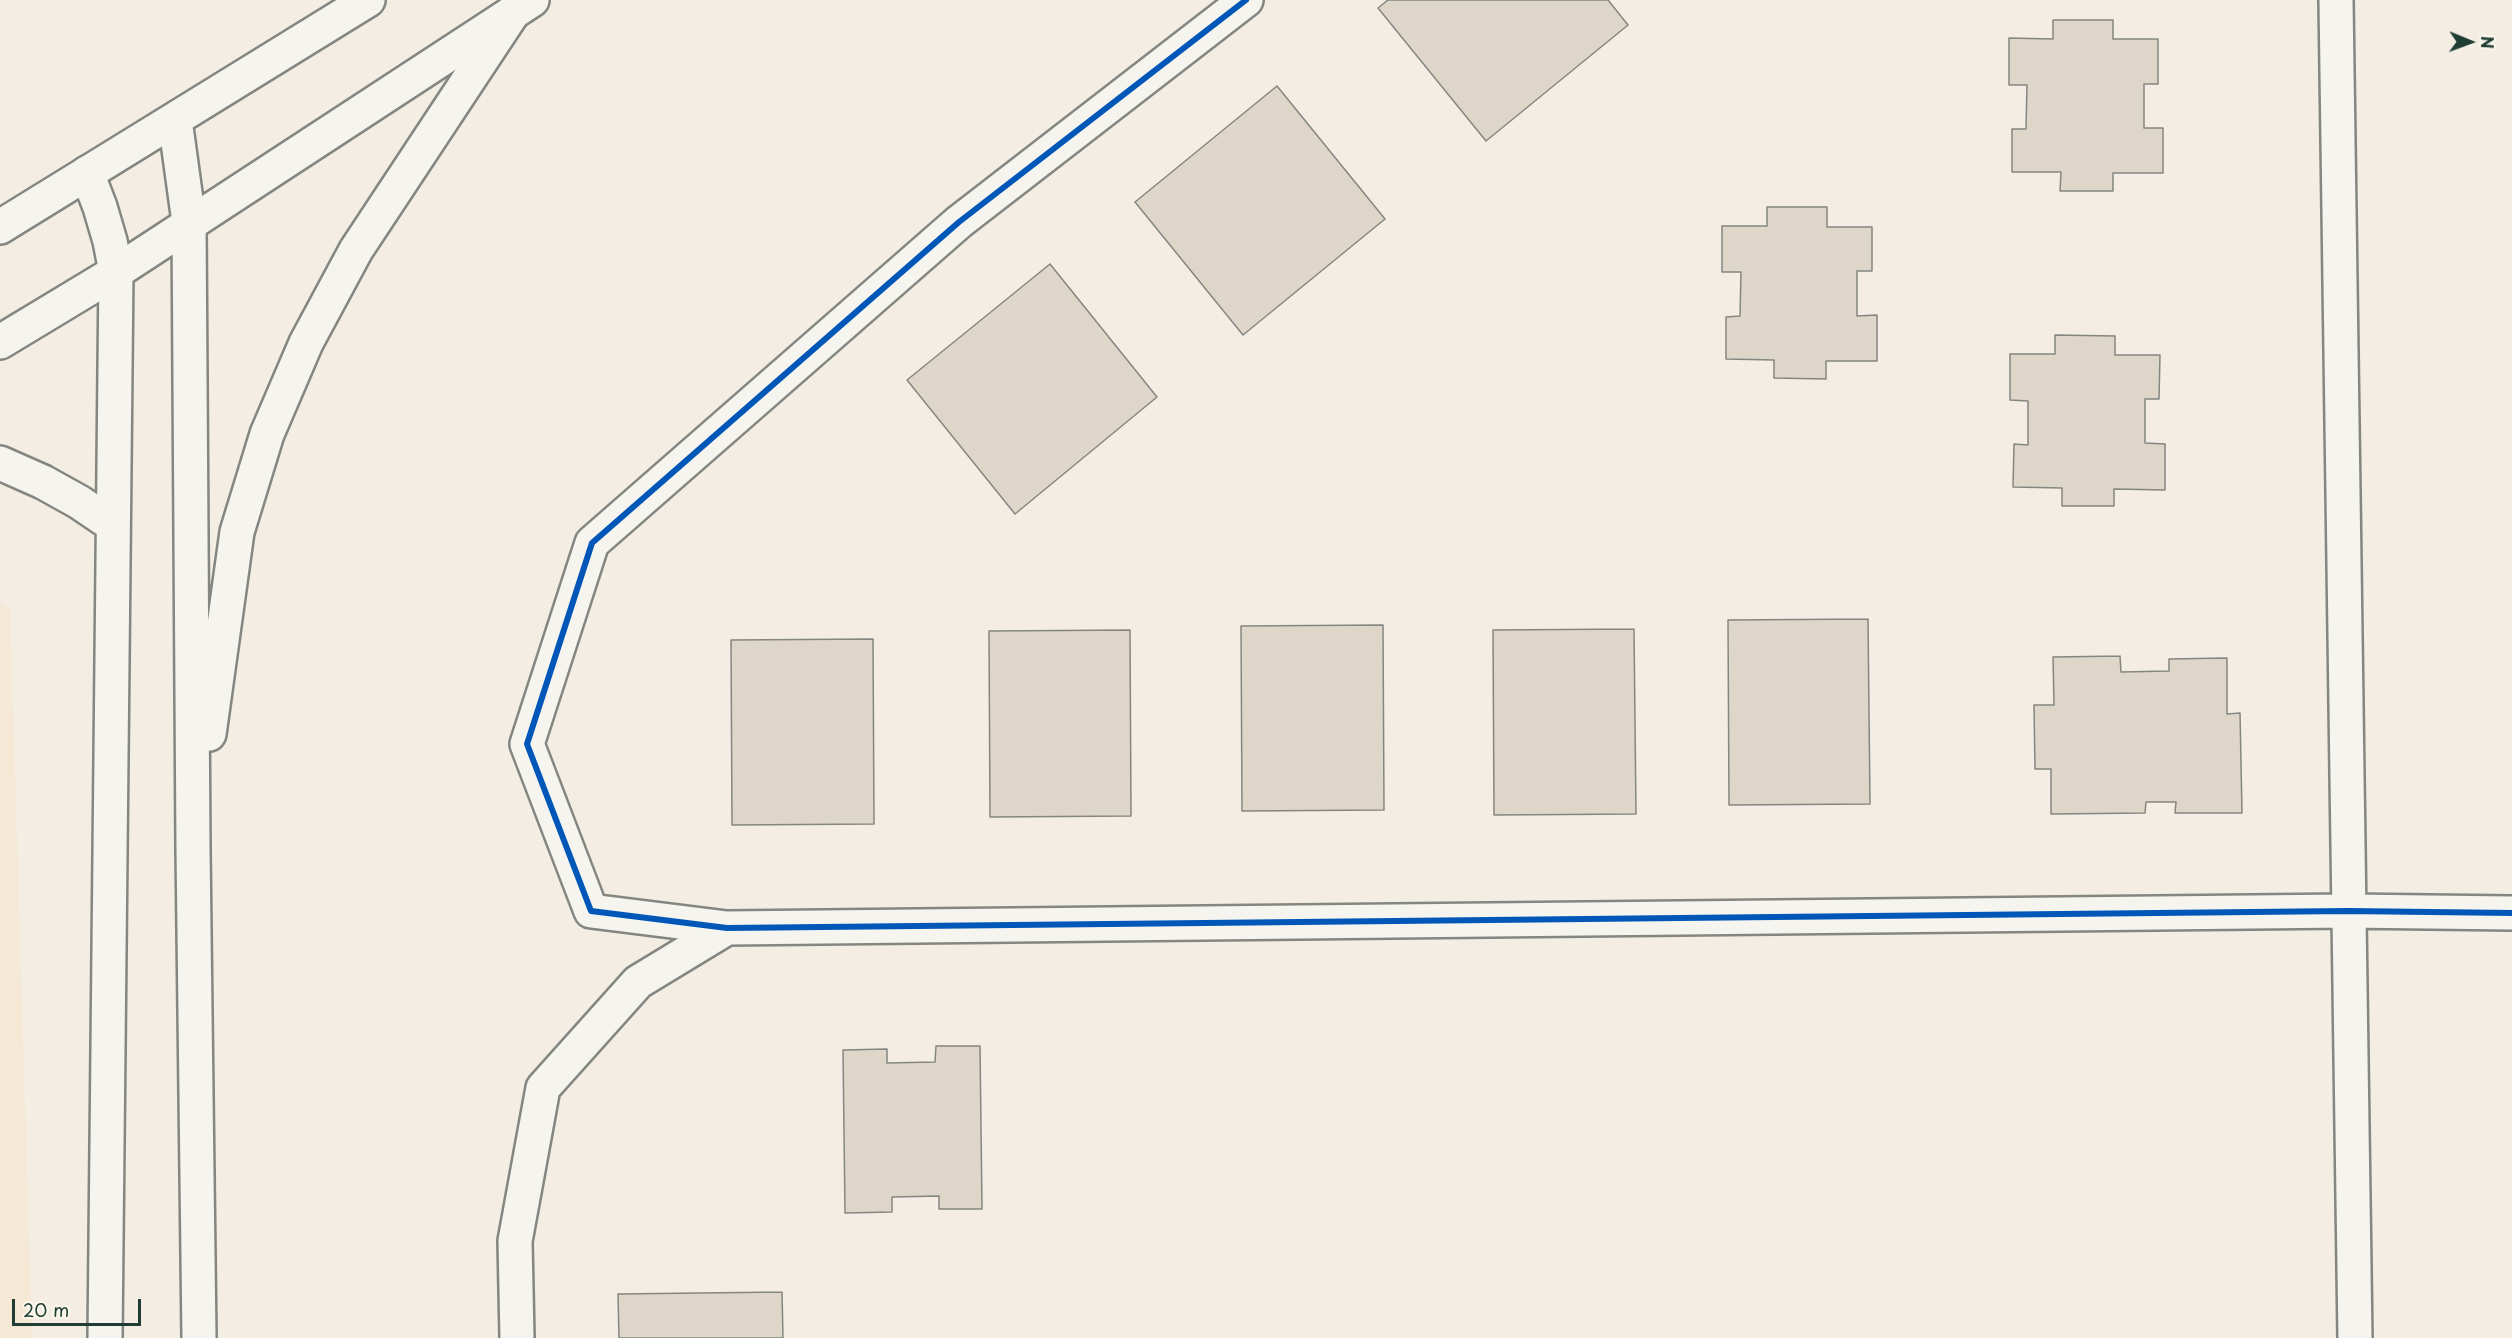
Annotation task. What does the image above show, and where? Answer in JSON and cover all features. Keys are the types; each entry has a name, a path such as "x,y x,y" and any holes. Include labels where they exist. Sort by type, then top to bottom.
{"street":[{"path":"0,227 368,0"},
{"path":"1246,0 959,222 592,543 527,744 591,911 727,928 2348,911 2512,913"},
{"path":"2336,0 2355,1338"},
{"path":"0,342 116,272 189,222 523,6"},
{"path":"193,849 237,532 267,434 306,343 356,250 523,6"},
{"path":"175,120 189,222 199,1338"},
{"path":"87,173 108,233 116,272 105,1338"},
{"path":"0,463 42,482 112,525"},
{"path":"517,1338 515,1241 543,1088 638,982 727,928"}],"shaded area":[{"path":"0,604 10,610 32,1338 0,1338"}],"building":[{"path":"1388,0 1608,0 1628,25 1486,141 1378,8"},
{"path":"2053,20 2113,20 2113,39 2158,39 2158,84 2144,84 2144,128 2163,128 2163,173 2113,173 2113,191 2060,191 2061,172 2012,172 2012,129 2026,129 2027,85 2009,85 2009,38 2053,39"},
{"path":"1277,86 1385,219 1243,335 1135,202"},
{"path":"1767,207 1827,207 1827,227 1872,227 1872,271 1857,271 1857,316 1877,315 1877,361 1826,361 1826,379 1774,378 1774,360 1726,359 1726,317 1740,316 1741,272 1722,272 1722,226 1767,226"},
{"path":"1050,264 1157,397 1015,514 907,380"},
{"path":"2055,335 2115,336 2115,355 2160,355 2159,399 2145,399 2145,443 2165,444 2165,490 2114,489 2114,506 2062,506 2062,488 2013,487 2014,444 2028,445 2028,401 2010,400 2010,354 2055,354"},
{"path":"1868,619 1870,804 1729,805 1728,620"},
{"path":"1383,625 1384,810 1242,811 1241,626"},
{"path":"1634,629 1636,814 1494,815 1493,630"},
{"path":"1130,630 1131,816 990,817 989,631"},
{"path":"873,639 874,824 732,825 731,640"},
{"path":"2120,656 2121,672 2169,671 2169,659 2227,658 2227,714 2240,713 2242,813 2175,813 2176,802 2146,802 2145,813 2051,814 2051,769 2035,769 2034,705 2054,705 2053,657"},
{"path":"936,1046 980,1046 982,1209 939,1209 939,1196 892,1197 892,1212 845,1213 843,1050 887,1049 887,1063 935,1062"},
{"path":"782,1292 783,1338 619,1338 618,1294"}],"cycle path":[{"path":"1246,0 959,222 592,543 527,744 591,911 727,928 2347,911 2512,913"}]}
